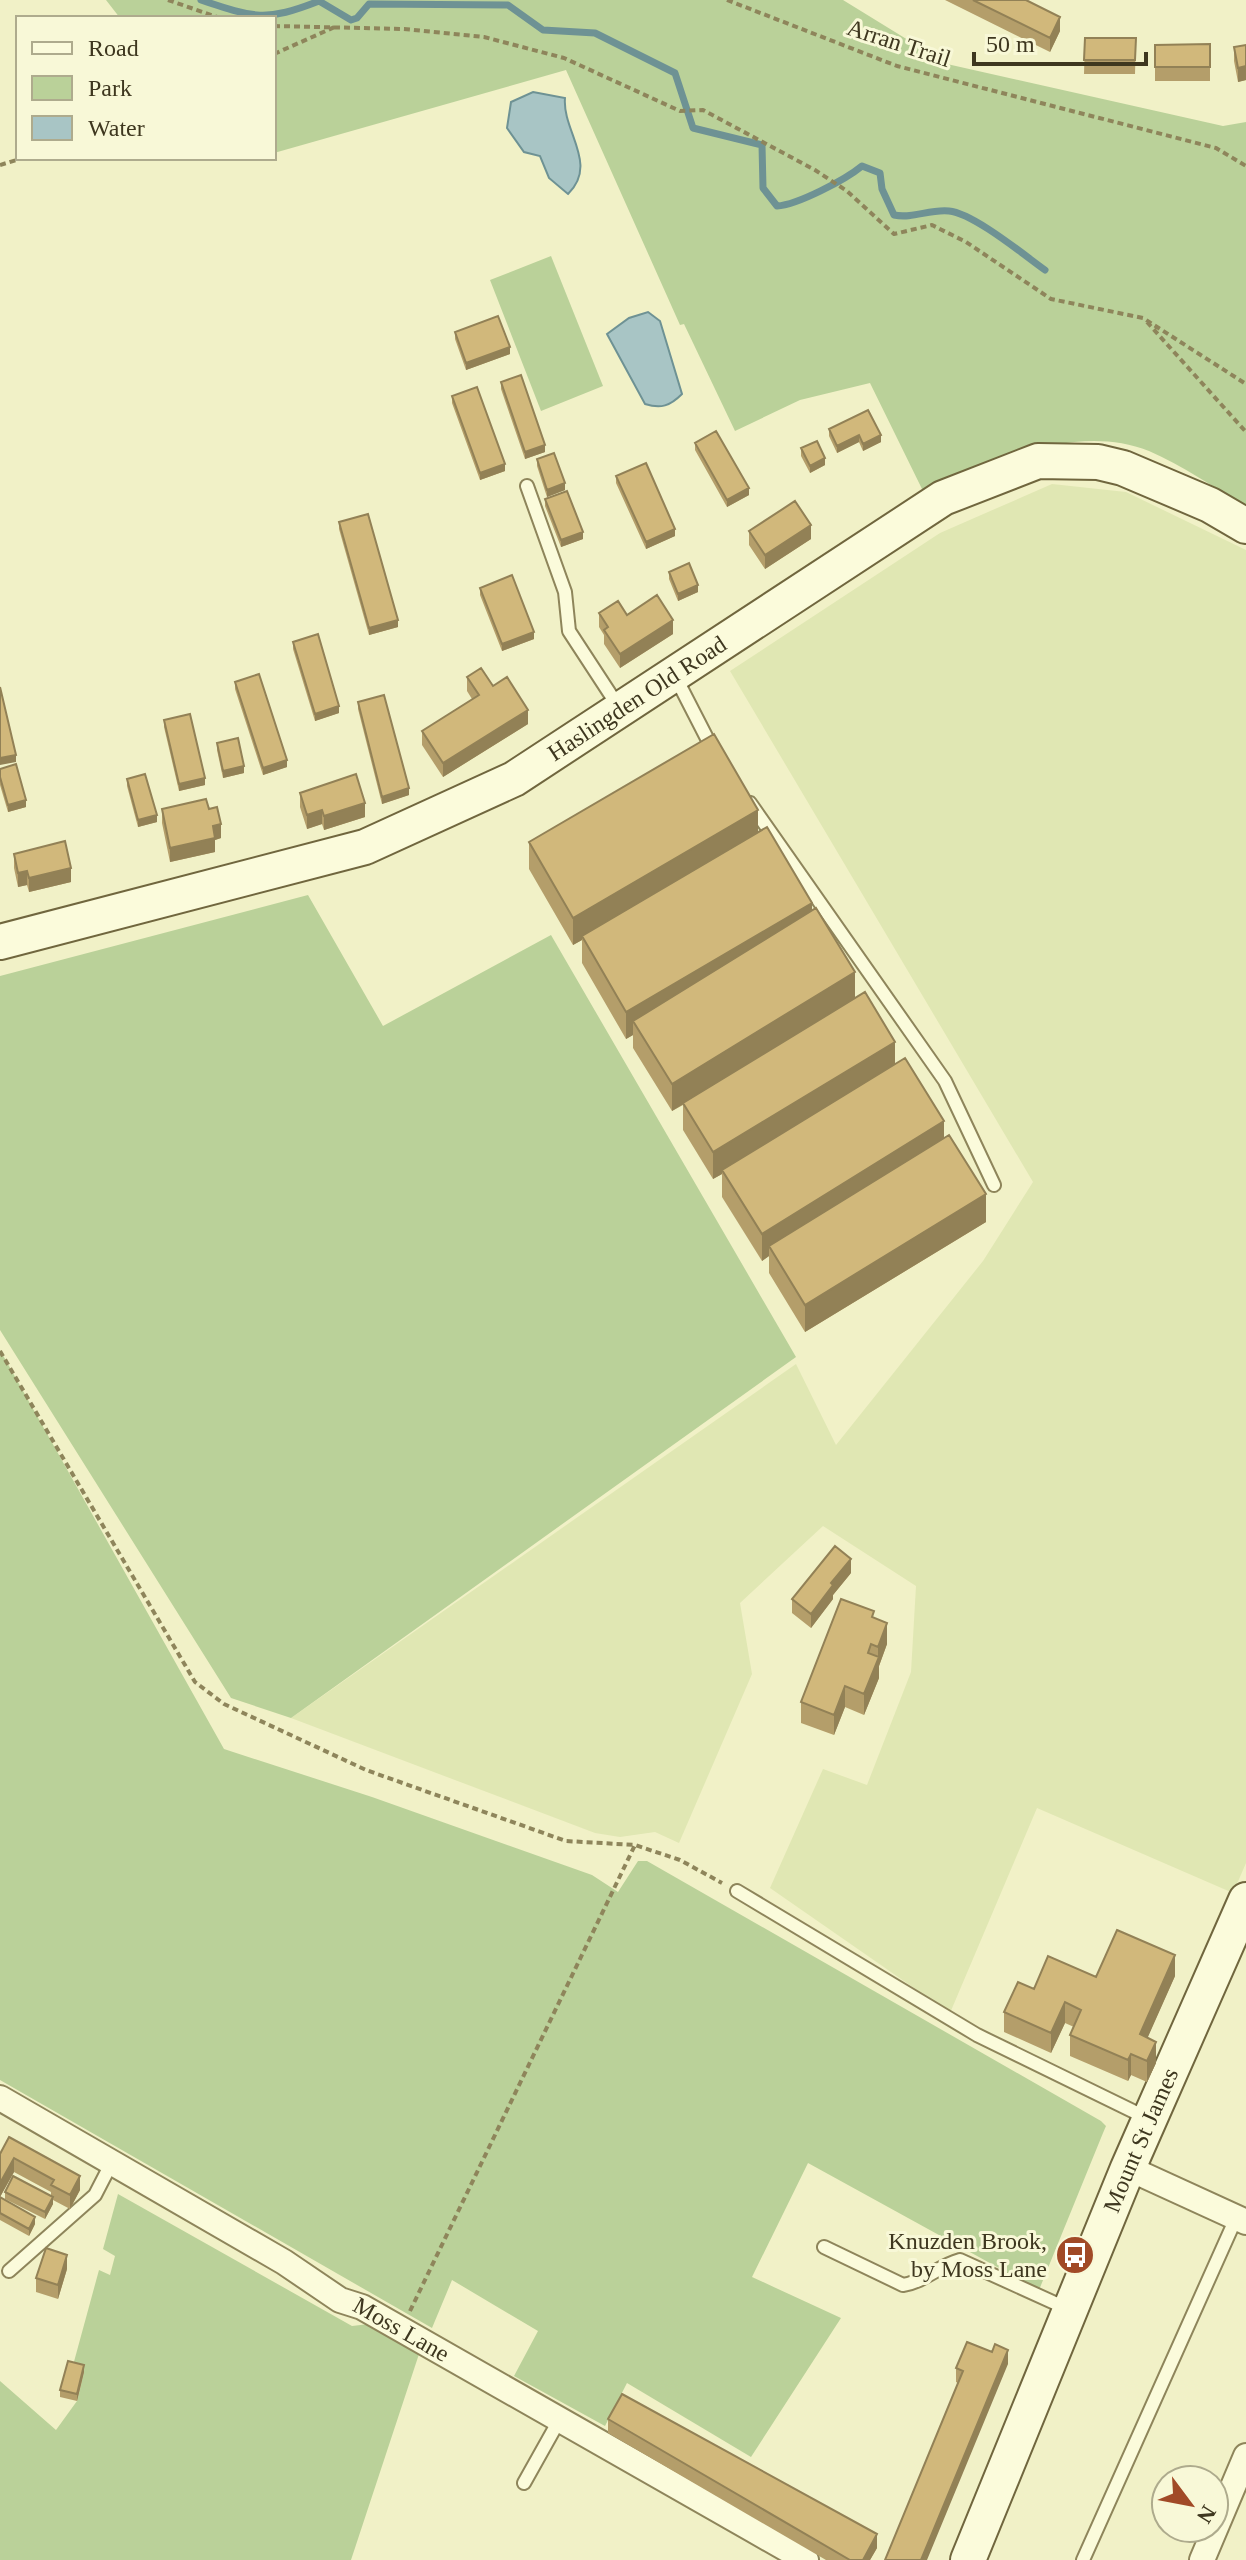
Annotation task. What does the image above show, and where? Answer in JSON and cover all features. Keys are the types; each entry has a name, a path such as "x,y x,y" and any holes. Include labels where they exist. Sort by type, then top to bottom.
{"main road":[{"name":"Haslingden Old Road","path":"0,942 365,847 514,779 943,498 1038,461 1098,462 1123,468 1210,505 1246,526"},
{"name":"Mount St James","path":"968,2560 1128,2168 1246,1900"}],"street":[{"name":"Moss Lane","path":"0,2098 284,2262 340,2300 362,2307 561,2417 806,2560"},
{"path":"1128,2168 1241,2219"},
{"path":"1202,2560 1246,2456"}],"lane":[{"path":"527,486 565,592 569,631 620,709"},
{"path":"673,673 704,737 722,763"},
{"path":"740,788 945,1081 994,1185"},
{"path":"737,1891 977,2035 1150,2119"},
{"path":"9,2271 87,2204 104,2184 111,2164"},
{"path":"1083,2560 1241,2219"},
{"path":"824,2247 903,2285 917,2283 941,2265 960,2260 1071,2310"},
{"path":"524,2483 561,2417"}],"path":[{"path":"168,0 214,16"},
{"name":"Arran Trail","path":"727,0 897,66 1216,148 1246,166"},
{"path":"276,53 339,25"},
{"path":"276,26 339,25 484,37 564,58 680,111 703,110 820,173 847,191 894,234 932,225 966,242 1051,299 1143,318 1246,384"},
{"path":"1143,318 1246,432"},
{"path":"0,1351 195,1682 224,1704 366,1770 566,1841 635,1845 680,1860 737,1891"},
{"path":"401,2330 635,1845"}],"green space":[{"path":"106,0 843,0 947,64 1223,126 1246,122 1246,505 1149,451 1121,443 1092,441 1063,444 1005,458 923,491 870,383 800,400 735,431 684,324 680,325 566,70 276,152 276,16 118,16"},
{"path":"551,256 603,386 541,411 490,280"},
{"path":"1052,484 1126,492 1246,550 1246,1863 1233,1893 1037,1808 950,2013 770,1888 823,1769 867,1785 911,1672 916,1586 823,1526 740,1603 752,1674 679,1843 655,1832 620,1837 595,1833 291,1718 796,1364 836,1445 983,1261 1033,1182 730,671 940,533"},
{"path":"308,895 383,1026 551,935 796,1357 291,1718 231,1698 0,1330 0,976"},
{"path":"0,1350 224,1749 372,1797 592,1875 618,1892 638,1861 647,1861 1101,2121 1106,2126 1039,2290 808,2163 752,2277 841,2318 751,2457 627,2383 605,2426 514,2376 538,2331 452,2280 432,2328 0,2080"},
{"path":"118,2194 352,2326 369,2324 420,2351 351,2560 0,2560 0,2381 56,2430 77,2401 84,2372 72,2369 99,2270 110,2275 115,2256 103,2249"}],"water":[{"path":"533,92 565,98 580,159 577,183 568,194 549,178 540,156 524,152 507,128 511,102"},
{"path":"648,312 660,321 682,394 661,406 645,404 607,334 629,318"}],"building":[{"path":"973,0 1026,0 1060,17 1050,38"},
{"path":"1085,38 1136,38 1135,60 1084,60"},
{"path":"1210,44 1210,67 1155,67 1155,45"},
{"path":"1246,45 1246,66 1238,68 1234,47"},
{"path":"498,316 510,347 466,363 455,332"},
{"path":"521,375 545,445 525,452 501,382"},
{"path":"477,387 505,464 480,473 452,396"},
{"path":"868,410 881,435 863,444 859,435 837,446 829,429"},
{"path":"716,431 749,488 727,500 695,443"},
{"path":"817,441 825,458 810,466 801,448"},
{"path":"554,453 565,483 547,490 537,459"},
{"path":"646,463 675,529 646,542 616,476"},
{"path":"567,491 583,532 561,540 545,499"},
{"path":"795,501 811,525 765,555 749,531"},
{"path":"368,514 398,620 369,628 339,522"},
{"path":"689,563 698,585 678,594 669,572"},
{"path":"512,575 534,632 502,644 480,588"},
{"path":"657,595 673,620 620,654 604,630 608,627 599,613 618,601 627,615"},
{"path":"318,634 339,706 315,714 293,642"},
{"path":"481,668 493,686 507,677 528,710 443,763 422,731 479,695 467,677"},
{"path":"259,674 287,760 263,768 235,682"},
{"path":"0,687 16,755 0,758"},
{"path":"384,695 409,788 382,797 358,702"},
{"path":"190,714 205,778 179,784 164,720"},
{"path":"714,734 758,810 573,918 529,842"},
{"path":"238,738 244,766 223,771 217,743"},
{"path":"16,764 26,800 8,805 0,769"},
{"path":"145,774 157,815 138,820 127,779"},
{"path":"356,774 365,803 324,816 322,810 307,815 300,793"},
{"path":"206,799 209,809 217,807 221,824 213,826 215,838 170,848 162,809"},
{"path":"767,827 812,903 626,1012 582,936"},
{"path":"65,841 71,868 29,878 27,871 18,873 14,854"},
{"path":"816,908 855,972 672,1084 633,1021"},
{"path":"865,992 895,1042 713,1152 683,1103"},
{"path":"905,1058 944,1121 762,1234 722,1170"},
{"path":"949,1135 986,1194 805,1305 769,1246"},
{"path":"835,1546 851,1559 811,1614 792,1599"},
{"path":"841,1599 874,1611 872,1617 887,1623 878,1647 871,1644 868,1653 879,1657 864,1694 845,1686 834,1715 801,1702"},
{"path":"1117,1930 1175,1955 1140,2034 1156,2042 1147,2061 1131,2054 1128,2060 1070,2035 1081,2010 1065,2002 1051,2033 1004,2012 1018,1982 1034,1989 1048,1956 1096,1977"},
{"path":"9,2137 80,2176 70,2195 51,2185 54,2180 14,2158 0,2183 0,2154"},
{"path":"13,2176 53,2197 45,2212 5,2192"},
{"path":"0,2197 35,2217 29,2229 0,2213"},
{"path":"46,2248 67,2255 58,2285 36,2278"},
{"path":"967,2342 992,2352 995,2344 1008,2350 921,2560 885,2560 963,2371 956,2368"},
{"path":"68,2361 84,2365 77,2394 60,2390"},
{"path":"622,2394 877,2534 863,2560 850,2560 608,2419"}],"waterway":[{"path":"201,0 234,11 260,15 286,12 319,1 351,20 357,18 369,4 508,5 543,30 595,33 675,73 693,128 762,145 763,188 777,206 821,191 862,166 880,173 882,189 894,215 942,211 959,213 1045,270"}],"place":[{"name":"Knuzden Brook, by Moss Lane","path":"1075,2255"}]}
